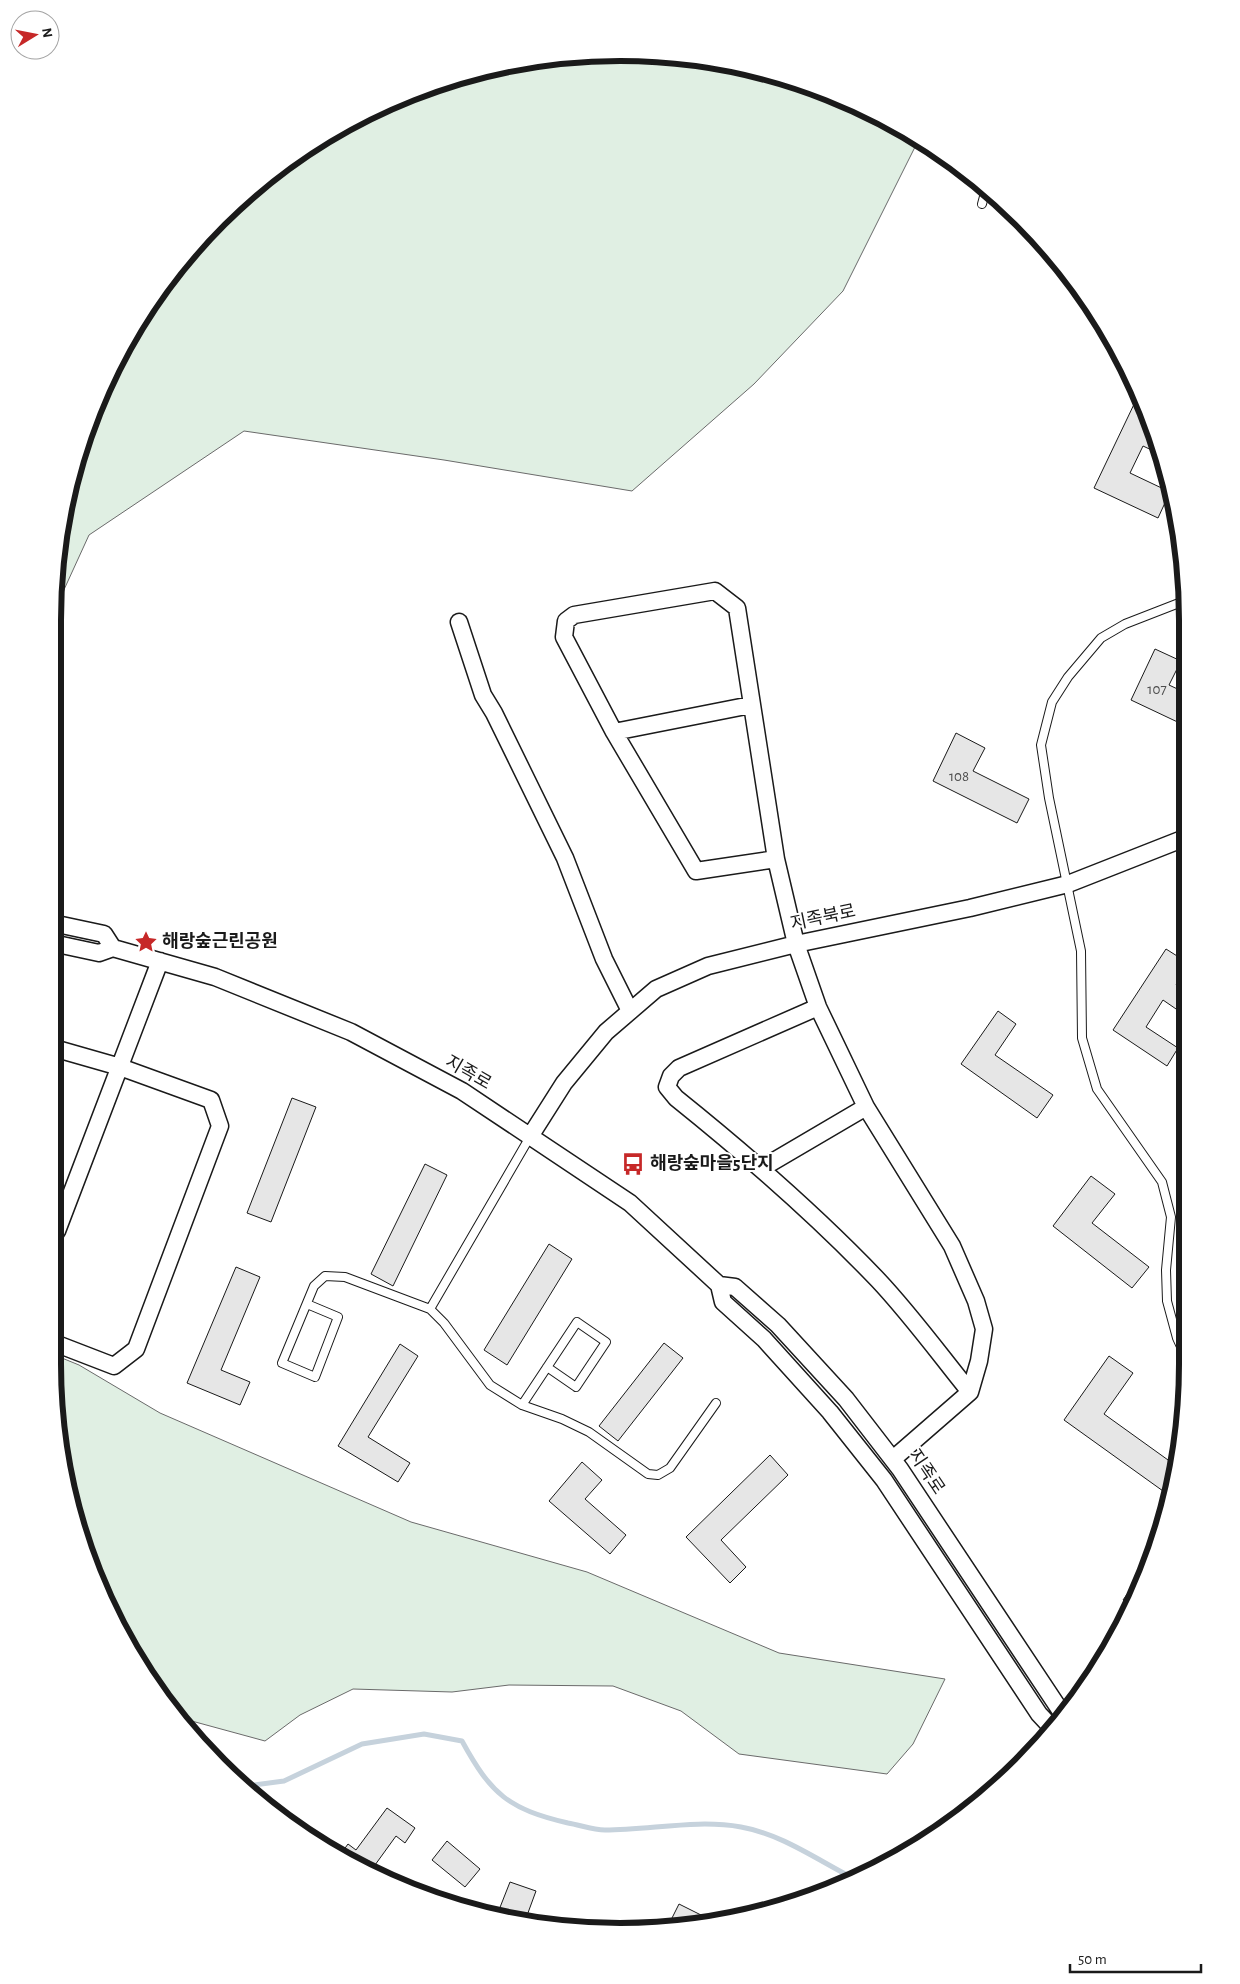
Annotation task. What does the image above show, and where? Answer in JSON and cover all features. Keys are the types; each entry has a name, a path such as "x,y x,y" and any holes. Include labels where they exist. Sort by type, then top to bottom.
{"street":[{"path":"776,858 696,871 614,732 564,637 566,621 574,615 715,591 738,608 751,705 776,858 796,944 818,1007 866,1107 952,1246 976,1301 984,1329 979,1361 970,1392 893,1459"},
{"path":"459,622 483,695 565,858 604,959 630,1011"},
{"path":"614,732 751,705"},
{"name":"지족북로","path":"531,1135 564,1084 606,1032 656,989 708,966 796,944 970,908 1068,884 1179,840"},
{"name":"지족로","path":"61,925 104,934 113,948"},
{"name":"지족로","path":"61,945 99,953 113,948 215,977 350,1032 462,1091 531,1135 630,1203 719,1286 723,1302 764,1339 830,1412 884,1480 1048,1723"},
{"path":"61,1221 160,961"},
{"path":"818,1007 680,1068 671,1076 667,1087 676,1098 762,1168 880,1282 970,1392"},
{"path":"61,1050 120,1067 211,1100 220,1126 136,1349 114,1366 61,1346"},
{"path":"762,1168 866,1107"},
{"name":"지족로","path":"719,1286 736,1287 778,1325 846,1399 893,1459 1059,1709"}],"lane":[{"path":"982,204 984,197"},
{"path":"1178,601 1101,638 1068,677 1052,702 1041,745 1049,798 1081,951 1082,1038 1098,1090 1162,1182 1171,1217 1166,1270 1167,1301 1179,1342"},
{"path":"430,1309 531,1135"},
{"path":"307,1304 338,1317 315,1377 282,1363 314,1286 325,1276 345,1277 430,1309 449,1329 490,1385 522,1404 562,1418 589,1432 648,1474 658,1475 670,1468 716,1403"},
{"path":"522,1404 576,1322 606,1342 576,1387 547,1367"}],"green space":[{"path":"583,62 657,62 729,72 765,80 800,91 867,119 915,146 843,291 754,384 632,491 444,460 244,431 89,535 62,595 66,547 72,511 80,475 91,440 119,373 155,310 200,252 252,200 310,155 373,119 440,91 475,80 511,72"},
{"path":"61,1358 79,1365 160,1413 411,1522 587,1572 779,1653 945,1679 913,1744 887,1774 739,1754 681,1711 613,1686 509,1685 452,1692 353,1689 300,1715 265,1741 191,1721 155,1674 136,1643 104,1578 80,1509 66,1437 62,1401"}],"building":[{"path":"1135,403 1152,450 1143,446 1130,473 1163,489 1166,501 1158,518 1094,488"},
{"path":"1155,649 1179,660 1179,665 1169,685 1179,690 1179,723 1131,700"},
{"path":"956,733 985,748 973,771 1029,799 1017,823 933,781"},
{"path":"1166,949 1179,957 1179,980 1176,985 1179,987 1179,1011 1163,1000 1146,1027 1178,1048 1167,1066 1113,1030"},
{"path":"998,1011 1016,1024 995,1055 1053,1095 1037,1118 961,1064"},
{"path":"292,1098 316,1107 271,1222 247,1213"},
{"path":"425,1164 447,1175 393,1286 371,1274"},
{"path":"1091,1176 1115,1194 1092,1223 1149,1267 1132,1288 1053,1226"},
{"path":"549,1244 572,1259 507,1365 484,1350"},
{"path":"236,1267 260,1277 221,1370 250,1382 240,1405 187,1383"},
{"path":"664,1343 683,1358 618,1441 599,1426"},
{"path":"400,1344 418,1356 368,1437 410,1463 398,1482 338,1446"},
{"path":"1109,1356 1133,1373 1104,1414 1170,1461 1163,1491 1064,1420"},
{"path":"770,1455 788,1475 721,1540 746,1567 730,1583 686,1537"},
{"path":"582,1462 602,1480 585,1499 626,1535 610,1554 549,1501"},
{"path":"1132,1587 1125,1602 1123,1600"},
{"path":"387,1808 415,1828 405,1843 396,1836 375,1865 344,1850 348,1844 356,1850"},
{"path":"447,1841 480,1869 465,1887 432,1860"},
{"path":"510,1882 536,1891 527,1915 499,1909"},
{"path":"679,1904 701,1915 700,1917 671,1920"}],"waterway":[{"path":"253,1785 284,1781 362,1744 424,1734 462,1741 482,1774 503,1797 530,1812 547,1818 600,1830 707,1824 741,1827 756,1830 784,1841 846,1874"}],"place":[{"name":"해랑숲근린공원","path":"146,942"},
{"name":"해랑숲마을5단지","path":"633,1164"}]}
